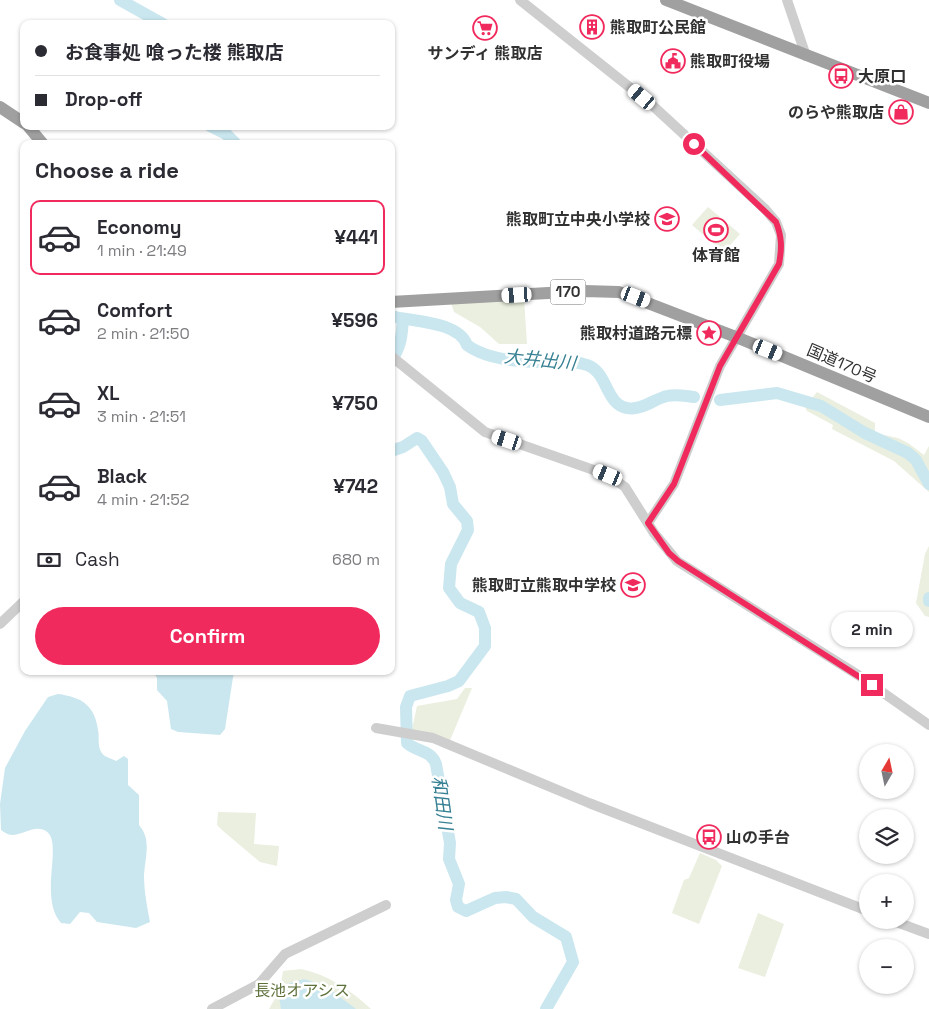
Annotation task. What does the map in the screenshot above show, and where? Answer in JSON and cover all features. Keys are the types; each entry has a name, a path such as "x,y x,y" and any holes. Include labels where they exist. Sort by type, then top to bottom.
{"highway":[{"path":"666,0 929,97"},
{"path":"684,0 929,103"},
{"path":"0,107 20,120"},
{"path":"31,130 40,140"},
{"name":"国道170号","path":"395,302 609,290 636,297 929,418"}],"street":[{"path":"520,0 652,105 776,222 781,236 779,264 720,366 674,484 648,523"},
{"path":"787,0 804,51"},
{"path":"395,359 485,432 608,475 625,487 669,553 678,561 858,675 929,725"},
{"path":"0,624 20,605"},
{"path":"376,728 433,738 596,806 859,908"},
{"path":"212,1009 259,984 285,954 386,905"},
{"path":"914,928 929,934"}],"green space":[{"name":"体育館","path":"708,207 740,234 724,252 692,225"},
{"path":"524,298 527,344 499,344 480,327 454,312 451,303"},
{"path":"817,392 875,423 875,433 898,438 924,455 929,446 929,492 894,461 832,429 833,425 807,411 805,407"},
{"path":"929,546 929,617 925,616 916,603 925,554"},
{"path":"465,688 472,688 448,745 411,734 417,706 457,699"},
{"path":"218,812 256,813 254,844 279,846 277,866 260,862 222,830 217,825"},
{"path":"700,853 716,860 722,866 699,924 672,913 684,880 689,878"},
{"path":"758,913 784,924 765,977 738,968"},
{"name":"長池オアシス","path":"301,969 321,975 339,984 371,1009 269,1009 280,990 283,971"}],"water":[{"path":"155,675 233,675 225,729 220,735 178,732 171,729 167,701 157,690"},
{"path":"58,694 74,697 90,708 94,714 99,733 99,747 105,756 116,761 124,756 128,759 128,785 139,795 139,825 147,843 144,881 150,922 136,928 97,922 89,913 80,912 70,924 61,923 54,912 51,899 53,846 51,837 42,829 33,829 12,835 1,830 0,804 5,768 25,731 48,697"},
{"path":"304,979 324,985 356,1009 281,1009 279,997 284,985"}],"waterway":[{"path":"120,0 156,20"},
{"path":"218,130 232,140"},
{"name":"大井出川","path":"395,317 445,327 462,337 467,345 475,350 494,357 526,361 582,363 594,369 599,374 614,401 627,408 637,408 670,395 694,397"},
{"name":"和田川","path":"395,354 400,341 403,319"},
{"name":"大井出川","path":"720,400 777,393 821,406 865,433 908,453 916,460 929,484"},
{"name":"和田川","path":"395,450 417,438 422,441 443,472 450,487 453,504 467,521 468,530 451,564 449,588 460,603 479,612 485,628 485,646 459,681 448,686 410,696 406,707 407,743 431,756 436,764 450,843 449,859 459,884 456,900 458,907 466,911 495,898 506,897 516,899 533,917 566,937 573,962 546,1009"}],"place":[{"name":"熊取町公民館","path":"592,27"},
{"name":"サンディ 熊取店","path":"485,28"},
{"name":"熊取町役場","path":"673,61"},
{"name":"大原口","path":"841,76"},
{"name":"のらや熊取店","path":"901,112"},
{"name":"熊取町立中央小学校","path":"667,219"},
{"name":"体育館","path":"716,230"},
{"name":"熊取村道路元標","path":"709,333"},
{"name":"熊取町立熊取中学校","path":"633,585"},
{"name":"山の手台","path":"709,837"}],"route":[{"path":"694,144 765,209 776,222 781,236 782,250 779,264 720,366 674,484 648,523 669,553 678,561 872,685"}]}
